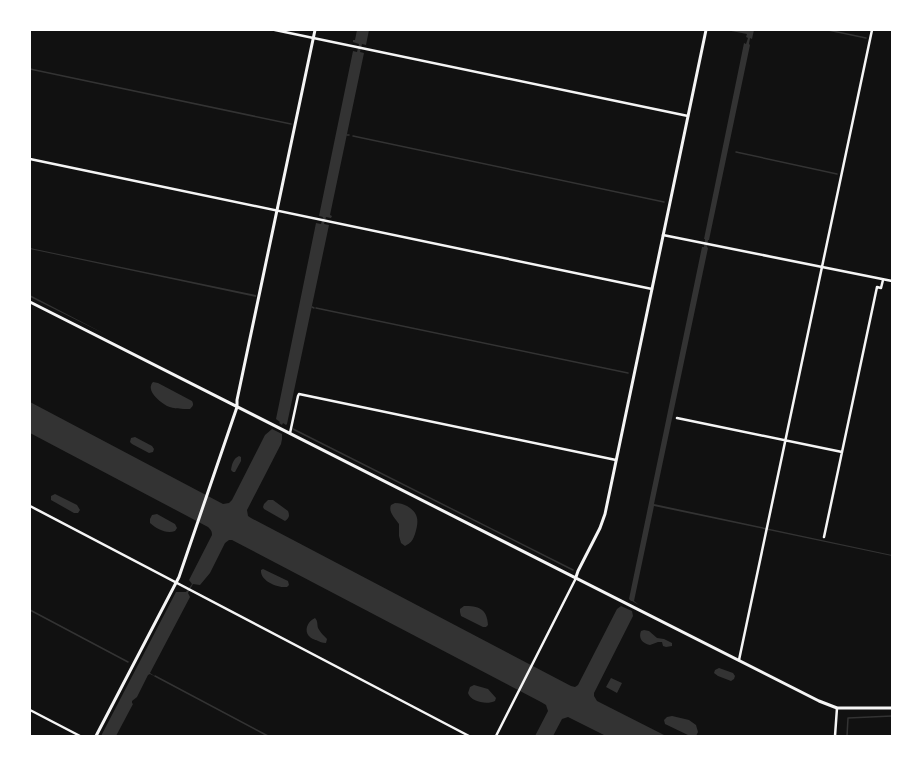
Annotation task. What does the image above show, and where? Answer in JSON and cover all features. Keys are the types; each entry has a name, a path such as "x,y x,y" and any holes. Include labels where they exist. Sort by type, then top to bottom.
{"street":[{"path":"275,30 688,116"},
{"path":"96,736 176,583 237,407 315,30"},
{"path":"496,736 576,577 600,528 605,514 706,30"},
{"path":"739,660 872,30"},
{"path":"30,159 652,289"},
{"path":"663,235 892,281"},
{"path":"824,537 877,287 881,288 883,280"},
{"path":"30,302 820,701 837,708 892,708"},
{"path":"290,433 299,394 616,460"},
{"path":"677,418 842,452"},
{"path":"30,506 469,736"},
{"path":"835,736 837,708"},
{"path":"30,710 80,736"}],"shaded area":[{"path":"357,30 369,30 366,45 362,44 360,52 364,53 330,215 332,216 331,218 326,217 324,224 329,225 287,424 286,425 283,423 282,425 276,419 316,223 321,224 323,217 319,216 353,51 357,52 359,44 353,42 353,40 355,40"},
{"path":"726,30 754,30 752,39 750,38 750,45 654,504 892,556 654,506 634,601 639,605 629,599 702,247 704,247 704,239 744,43 746,44 748,38 746,37 747,34"},
{"path":"30,249 256,295 256,297"},
{"path":"30,295 107,335 30,297"},
{"path":"153,382 158,383 192,401 193,404 190,409 175,408 167,406 161,402 152,392 151,385"},
{"path":"30,402 223,504 229,503 232,500 265,435 272,429 282,434 281,444 247,510 248,516 571,686 575,687 578,685 617,609 621,606 632,611 633,616 594,693 594,696 597,701 666,736 606,736 568,717 562,719 553,736 535,736 548,711 546,705 232,540 229,540 225,543 210,573 200,585 193,584 188,593 190,597 150,673 156,677 150,674 148,675 137,697 132,701 133,704 116,736 101,736 176,592 186,592 192,584 189,580 212,535 212,532 208,527 30,433"},
{"path":"135,437 152,446 154,449 153,452 149,453 132,444 130,442 131,438"},
{"path":"239,456 241,457 241,461 235,472 233,472 231,470 232,464"},
{"path":"55,494 77,505 80,510 78,513 74,513 51,500 51,496"},
{"path":"268,500 273,500 288,511 289,516 285,521 264,509 264,504"},
{"path":"395,503 407,506 414,512 417,518 417,525 413,540 405,546 401,543 399,536 399,524 390,510 391,505"},
{"path":"157,514 175,524 177,528 175,531 168,532 150,523 152,515"},
{"path":"263,569 288,581 289,585 287,587 283,587 270,583 261,574 261,570"},
{"path":"464,606 481,609 486,615 488,625 483,627 461,616 460,609"},
{"path":"315,618 318,628 327,639 326,643 314,639 308,635 307,626 312,619"},
{"path":"641,631 649,631 657,638 664,639 672,643 672,646 663,646 662,642 650,645 645,643 640,636"},
{"path":"719,668 733,673 735,676 734,679 731,681 714,673 715,670"},
{"path":"611,678 622,683 617,693 606,687"},
{"path":"474,685 488,689 496,698 495,701 484,703 472,699 468,693 470,687"},
{"path":"672,716 689,720 696,725 698,732 696,736 690,736 665,724 664,720 667,717"}],"waterway":[{"path":"828,30 866,38"},
{"path":"30,69 291,124"},
{"path":"353,136 664,202"},
{"path":"736,152 837,174"},
{"path":"316,308 628,373"},
{"path":"293,429 573,570"},
{"path":"30,610 128,662"},
{"path":"155,676 268,736"},
{"path":"847,736 848,718 892,716"}]}
